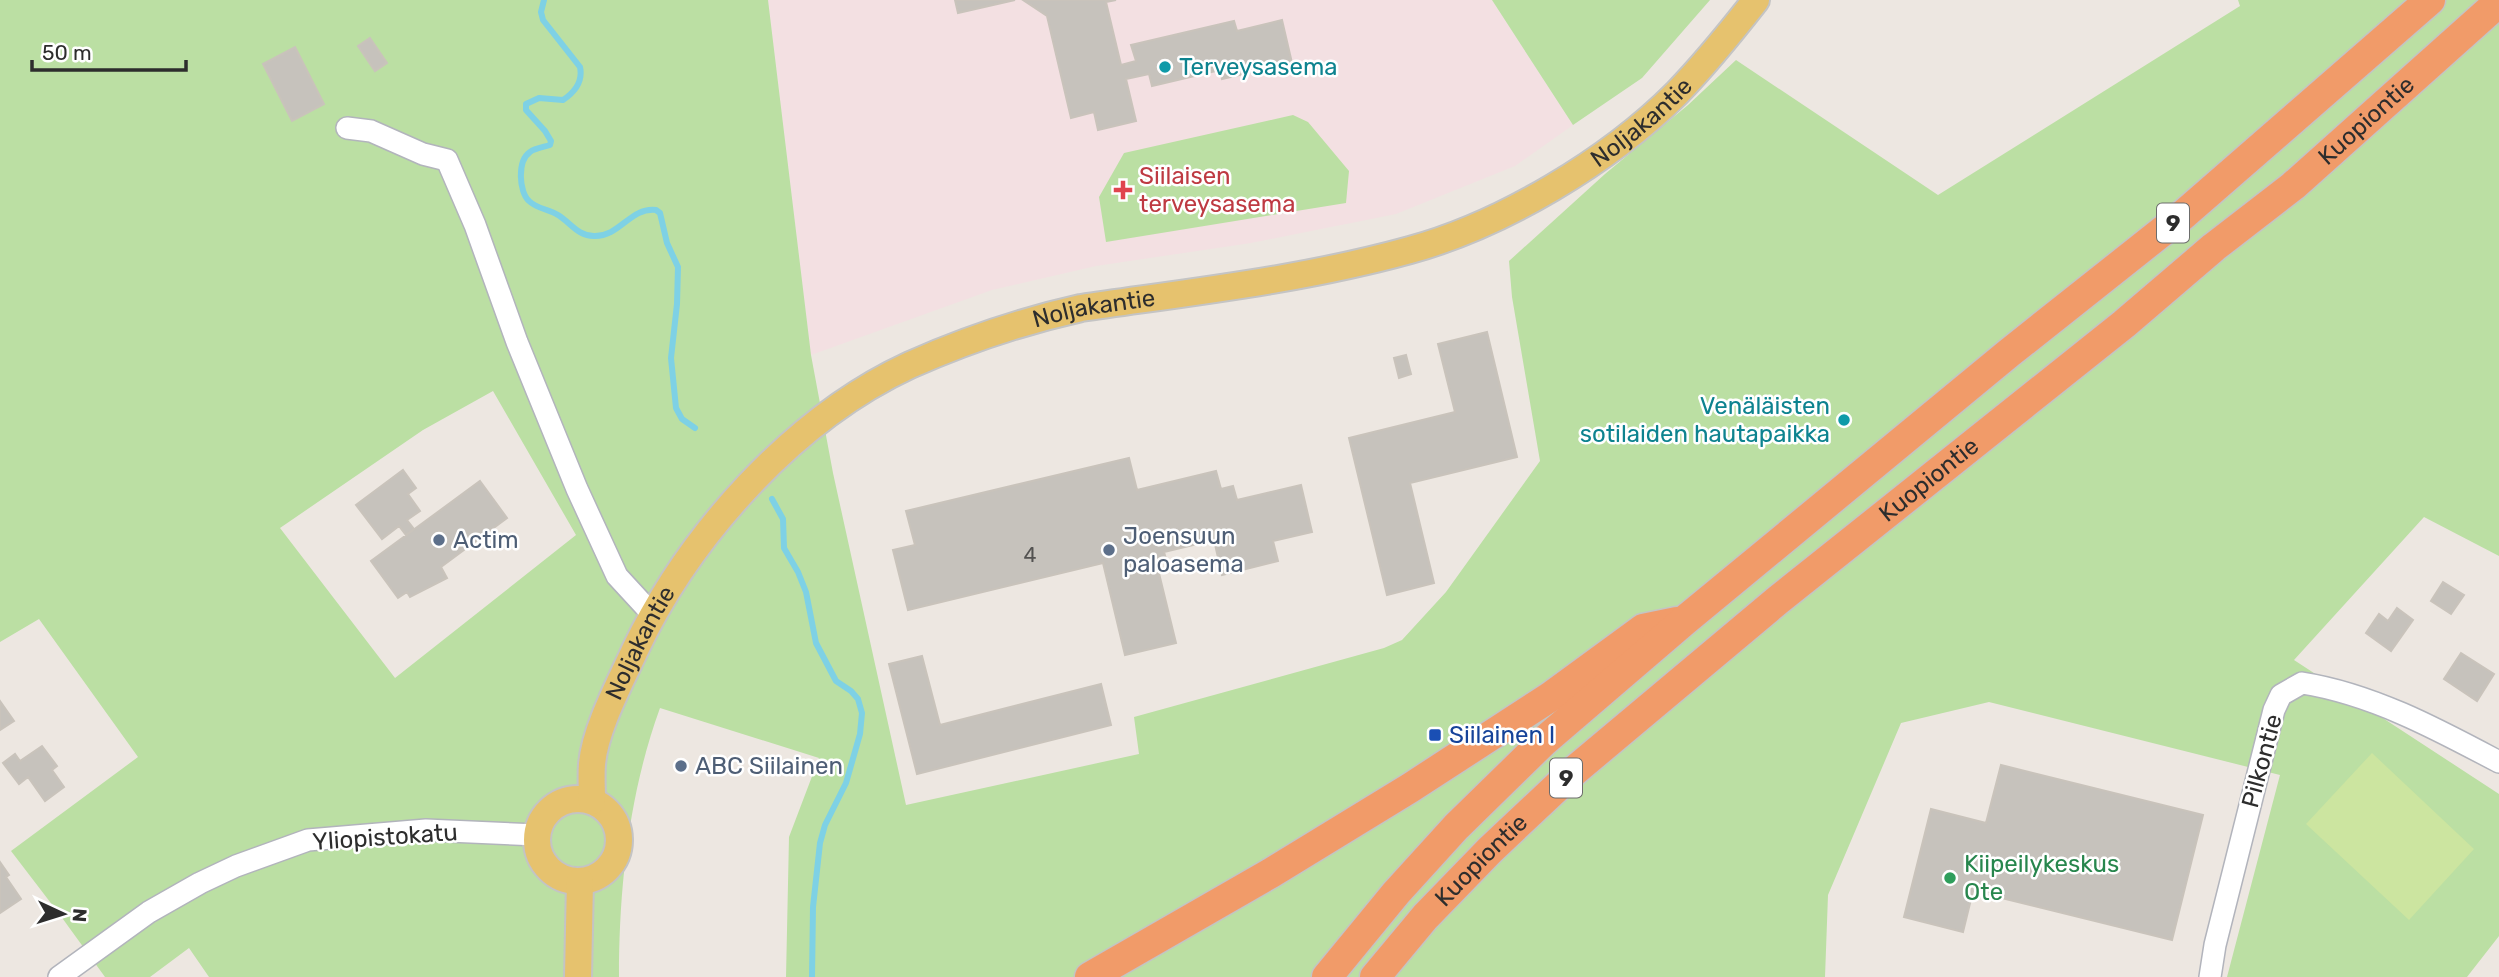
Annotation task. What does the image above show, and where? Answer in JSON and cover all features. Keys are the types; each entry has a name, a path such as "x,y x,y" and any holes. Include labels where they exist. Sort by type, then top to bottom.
{"highway":[{"name":"Kuopiontie","path":"1327,977 1396,893 1456,827 1544,741 1684,621 2009,353 2183,215 2430,0"},
{"name":"Kuopiontie","path":"1375,977 1425,917 1490,850 1574,771 1778,600 2292,186 2499,2"},
{"path":"1090,977 1271,873 1398,795 1550,697 1643,629 1684,621"}],"main road":[{"name":"Noljakantie","path":"592,801 592,762 608,707 652,614 695,550 762,472 806,432 867,389 959,346 1053,314 1278,280 1412,250 1476,227 1546,191 1626,138 1676,94 1733,31 1756,0"},
{"path":"564,801 592,801 603,807 612,818 618,831 619,845 606,870 594,878 580,881 566,879 548,868 538,849 537,835 542,820 552,808 564,801"},
{"path":"578,977 580,881"}],"street":[{"path":"347,128 371,131 423,154 447,160 475,225 517,342 577,489 617,576 652,614"},
{"name":"Pilkontie","path":"2210,977 2215,945 2274,710 2281,695 2302,683 2337,688 2438,730 2499,762"},
{"name":"Yliopistokatu","path":"59,977 149,912 200,883 236,866 307,840 426,830 537,835"}],"shaded area":[{"name":"Siilaisen terveysasema","path":"768,0 1492,0 1573,125 1515,166 1396,214 1251,243 1096,266 992,290 811,355"}],"green space":[{"path":"0,0 768,0 811,355 833,473 906,805 1139,754 1134,717 1384,648 1402,640 1446,592 1540,461 1512,297 1509,261 1736,60 1938,195 2240,6 2238,0 2499,0 2499,556 2424,517 2294,660 2499,794 2499,936 2467,977 2227,977 2280,775 1989,702 1901,723 1828,895 1825,977 786,977 789,837 819,758 660,708 649,740 633,807 621,909 619,977 209,977 189,948 150,977 105,977 11,851 138,757 39,619 0,642","holes":["493,391 576,535 395,678 280,528 423,430"]},
{"path":"1492,0 1710,0 1642,78 1573,125"},
{"path":"1293,115 1308,122 1349,171 1346,203 1106,242 1099,197 1124,153"},
{"path":"2372,753 2474,849 2409,920 2306,824"}],"building":[{"path":"955,0 1015,0 958,13"},
{"name":"Terveysasema","path":"1023,0 1116,0 1106,2 1121,65 1136,61 1131,45 1234,21 1237,31 1282,20 1292,63 1222,79 1220,70 1152,86 1149,74 1126,79 1136,121 1098,130 1094,112 1071,118 1047,16"},
{"path":"370,38 387,63 375,71 358,46"},
{"path":"295,47 324,104 292,121 263,64"},
{"path":"1487,332 1517,457 1410,483 1434,583 1387,595 1349,438 1455,412 1438,344"},
{"path":"1406,355 1411,374 1399,378 1394,358"},
{"path":"1129,458 1137,490 1216,471 1221,489 1233,486 1237,500 1301,485 1312,532 1273,541 1278,561 1222,575 1214,540 1164,552 1166,559 1156,561 1176,643 1125,655 1103,563 908,610 893,550 915,545 906,511"},
{"path":"403,470 416,488 408,494 420,511 407,520 414,529 406,535 399,526 382,539 356,505"},
{"name":"Actim","path":"480,481 507,518 441,567 447,578 410,597 407,592 398,598 371,561"},
{"path":"2443,582 2464,595 2451,614 2431,601"},
{"path":"2397,608 2413,620 2391,651 2366,633 2379,614 2388,621"},
{"path":"2461,653 2494,674 2477,701 2444,679"},
{"path":"922,656 940,725 1101,684 1111,725 917,774 889,664"},
{"path":"0,701 14,721 0,730"},
{"path":"42,746 57,766 52,770 64,787 45,801 28,777 19,784 3,763 15,754 20,761"},
{"path":"2001,765 2203,815 2172,940 1973,891 1963,932 1904,917 1931,809 1986,823"},
{"path":"0,862 9,875 6,877 21,899 0,913"}],"waterway":[{"path":"544,0 541,12 543,20 580,67 580,77 574,90 563,100 539,98 526,104 526,110 551,141 550,145 534,150 526,156 521,169 523,191 532,204 563,218 579,231 594,236 611,232 647,210 660,213 667,243 678,267 671,358 676,408 682,419 695,428"},
{"path":"772,499 783,519 784,548 806,592 816,643 836,681 858,699 862,713 860,734 846,783 825,825 820,843 813,907 812,977"}],"place":[{"name":"Terveysasema","path":"1165,67"},
{"name":"Siilaisen terveysasema","path":"1123,190"},
{"name":"Venäläisten sotilaiden hautapaikka","path":"1844,420"},
{"name":"Actim","path":"439,540"},
{"name":"Joensuun paloasema","path":"1109,550"},
{"name":"Siilainen I","path":"1435,735"},
{"name":"ABC Siilainen","path":"681,766"},
{"name":"Kiipeilykeskus Ote","path":"1950,878"}]}
